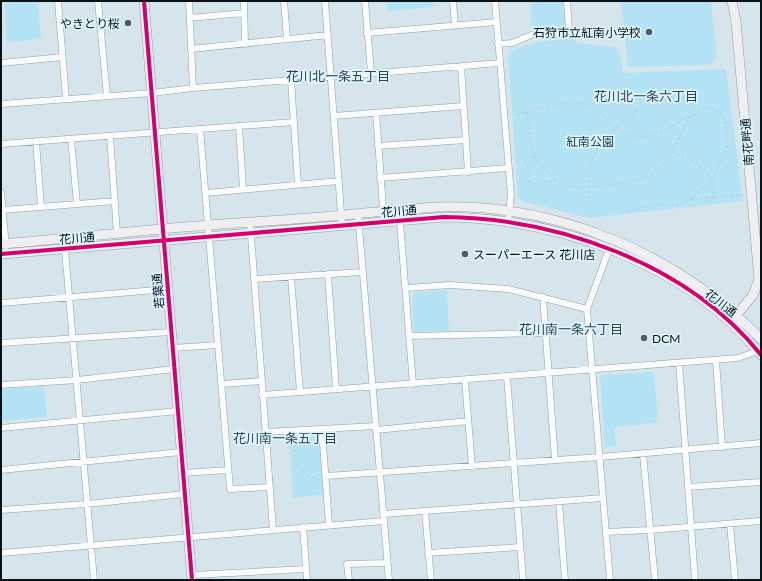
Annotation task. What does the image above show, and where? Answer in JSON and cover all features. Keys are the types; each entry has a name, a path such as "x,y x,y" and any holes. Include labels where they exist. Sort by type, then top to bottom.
{"street":[{"path":"58,1 66,99"},
{"path":"98,1 107,96"},
{"name":"若葉通","path":"144,1 192,578"},
{"path":"189,1 193,88"},
{"path":"244,1 245,44"},
{"path":"284,1 288,39"},
{"path":"325,1 342,226"},
{"path":"365,1 371,73"},
{"path":"453,1 455,26"},
{"path":"494,1 508,168 510,211 508,221"},
{"path":"498,44 512,44 534,34 569,31 567,1"},
{"name":"南花畔通","path":"730,322 753,295 759,279 736,22 732,1"},
{"path":"190,18 244,14"},
{"path":"368,33 496,22"},
{"path":"191,49 328,35"},
{"path":"1,63 62,57"},
{"path":"1,104 152,93 193,88 500,63"},
{"path":"461,66 468,172"},
{"path":"291,80 298,184"},
{"path":"334,116 464,106"},
{"path":"376,113 384,222"},
{"path":"1,144 294,122"},
{"path":"239,126 243,189"},
{"path":"200,129 230,489 269,487"},
{"path":"110,136 117,233"},
{"path":"71,139 77,204"},
{"path":"378,146 466,140"},
{"path":"36,142 41,206"},
{"path":"380,178 508,168"},
{"path":"206,193 339,181"},
{"path":"1,192 4,254"},
{"path":"3,210 115,200"},
{"name":"花川通","path":"3,243 441,207 510,211 566,223 614,240 655,258 694,282 737,314 761,339"},
{"path":"399,210 413,384"},
{"path":"358,215 389,580"},
{"name":"花川通","path":"4,254 250,235 401,220 474,217 508,221 562,233 609,249 650,267 687,290 730,322 759,353"},
{"path":"250,222 273,530"},
{"path":"64,239 94,580"},
{"path":"610,580 587,309 609,249 614,240"},
{"path":"254,279 363,272"},
{"path":"328,274 336,389"},
{"path":"291,277 300,392"},
{"path":"406,288 450,286 508,289 587,309"},
{"path":"1,303 168,289"},
{"path":"543,297 555,460"},
{"path":"1,343 171,332"},
{"path":"410,336 545,332"},
{"path":"172,348 218,345"},
{"path":"262,395 716,360 738,358 759,353"},
{"path":"716,360 722,447"},
{"path":"679,363 695,580"},
{"path":"1,385 77,380 174,369"},
{"path":"507,376 523,580"},
{"path":"465,380 472,467"},
{"path":"222,384 261,381"},
{"path":"1,428 80,419 178,411"},
{"path":"265,432 376,428 468,422"},
{"path":"322,430 324,478 329,525"},
{"path":"324,478 643,454 761,443"},
{"path":"1,470 84,463 181,452"},
{"path":"643,454 654,580"},
{"path":"183,473 228,470"},
{"path":"688,487 761,482"},
{"path":"1,510 87,504 184,494"},
{"path":"1,553 189,536 303,528 425,511 603,498"},
{"path":"559,502 565,580"},
{"path":"425,511 431,580"},
{"path":"606,532 761,521"},
{"path":"730,524 735,580"},
{"path":"303,528 307,580"},
{"path":"428,553 520,547"},
{"path":"349,580 347,564 387,563"},
{"path":"192,578 238,573 306,569"},
{"path":"238,573 238,580"}],"path":[{"path":"513,115 580,102 598,110 616,128 627,134 640,137 655,134 694,113 711,107 724,116 728,145 712,181 680,205 656,205 622,212"},
{"path":"590,203 588,173 593,156 599,145 616,128 640,108"},
{"path":"527,112 531,149 538,164 555,179 554,180 568,186 588,187 643,179 661,167 673,152 685,124 694,113"},
{"path":"673,152 690,158 712,181 714,198"},
{"path":"534,155 525,159 528,168 529,184 551,182 554,180"},
{"path":"690,199 743,195"},
{"path":"300,435 296,443 294,454 300,470 307,476 324,478"}],"green space":[{"path":"4,1 38,1 41,39 7,42"},
{"path":"386,1 434,1 434,7 387,11"},
{"path":"530,1 563,1 565,25 563,28 532,31"},
{"name":"石狩市立紅南小学校","path":"621,1 711,1 717,56 710,65 628,67"},
{"name":"紅南公園","path":"573,38 578,43 615,47 620,53 623,73 726,69 743,201 589,218 522,201 518,197 508,56 511,51 536,42"},
{"path":"447,290 449,331 416,332 414,330 412,297 416,292"},
{"path":"654,372 658,422 614,427 616,446 605,447 600,377 602,375"},
{"path":"44,386 47,417 1,421 1,389"},
{"path":"317,434 319,437 325,494 293,498 289,436"}],"cycle path":[{"path":"144,1 192,580"},
{"path":"1,254 444,217 487,219 531,226 575,237 618,252 659,272 697,295 731,323 761,355"}],"place":[{"name":"やきとり桜","path":"128,23"},
{"name":"石狩市立紅南小学校","path":"649,32"},
{"name":"スーパーエース 花川店","path":"465,254"},
{"name":"DCM","path":"644,338"}],"district":[{"name":"花川北一条五丁目","path":"338,76"},
{"name":"花川北一条六丁目","path":"646,96"},
{"name":"花川南一条六丁目","path":"571,329"},
{"name":"花川南一条五丁目","path":"285,438"}]}
